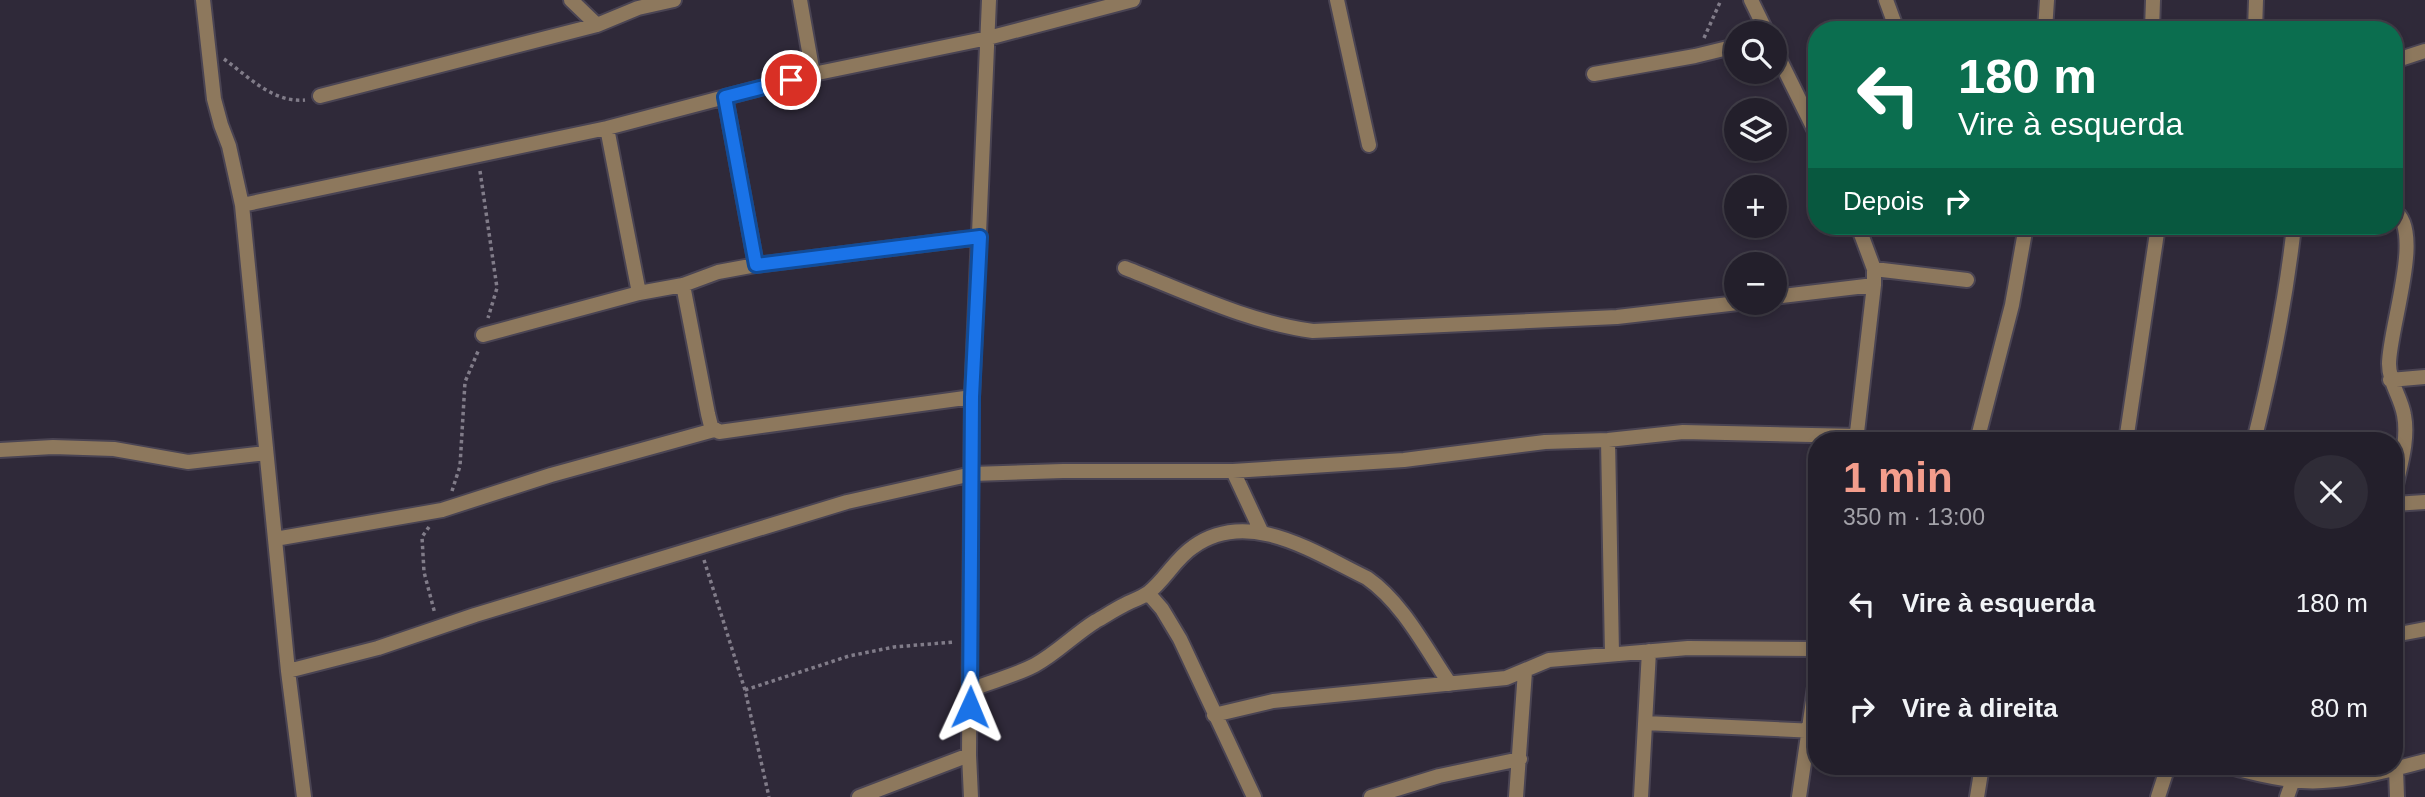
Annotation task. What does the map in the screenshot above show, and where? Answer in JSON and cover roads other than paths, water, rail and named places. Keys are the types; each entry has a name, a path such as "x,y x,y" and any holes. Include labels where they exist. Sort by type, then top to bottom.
{"street":[{"path":"203,0 214,99 229,146 242,205 288,671 304,797"},
{"path":"571,0 597,25"},
{"path":"320,96 597,25 638,8 674,0"},
{"path":"800,0 813,74"},
{"path":"971,797 969,755 972,397 989,0"},
{"path":"242,205 607,128 813,74 988,37 1133,0"},
{"path":"1337,0 1369,145"},
{"path":"1751,0 1761,21"},
{"path":"1886,0 1894,21"},
{"path":"2046,21 2047,0"},
{"path":"2152,21 2153,0"},
{"path":"2255,21 2256,0"},
{"path":"1594,74 1724,49"},
{"path":"2403,58 2425,51"},
{"path":"1787,74 1808,117"},
{"path":"725,97 756,265"},
{"path":"607,128 639,293"},
{"path":"2403,217 2408,220 2417,246 2411,281 2390,351 2390,380 2404,414 2403,449"},
{"path":"1858,432 1874,285 1874,269 1861,235"},
{"path":"1979,432 2012,305 2024,235"},
{"path":"2127,432 2157,235"},
{"path":"2256,432 2285,306 2293,235"},
{"path":"483,335 639,293 683,285 718,272 980,237"},
{"path":"1125,268 1250,317 1288,328 1313,331 1617,317 1724,305"},
{"path":"1874,269 1966,280"},
{"path":"683,285 708,414 714,430"},
{"path":"1787,295 1874,285"},
{"path":"2390,380 2425,377"},
{"path":"275,539 442,510 524,482 714,430 723,432 972,397"},
{"path":"288,671 378,648 847,502 972,474 1233,471 1404,460 1545,442 1608,440 1683,432 1808,436"},
{"path":"1608,440 1612,654"},
{"path":"0,450 53,447 114,450 188,462 266,453"},
{"path":"1233,471 1261,531"},
{"path":"2403,503 2425,502"},
{"path":"970,690 1037,664 1086,627 1148,593 1180,558 1209,537 1225,532 1261,531 1282,538 1377,585 1399,610 1450,684"},
{"path":"1148,593 1162,609 1180,639 1254,797"},
{"path":"2403,633 2425,629"},
{"path":"1214,715 1273,701 1506,678 1549,660 1728,647 1808,649"},
{"path":"1641,797 1650,651"},
{"path":"1516,797 1525,671"},
{"path":"1645,723 1808,731"},
{"path":"859,797 969,755"},
{"path":"1799,797 1808,755"},
{"path":"1371,797 1439,776 1520,759"},
{"path":"2403,767 2425,761"},
{"path":"1977,797 1981,775"},
{"path":"2158,797 2165,775"},
{"path":"2269,775 2293,780 2319,781 2358,775"},
{"path":"2396,775 2397,797"},
{"path":"2287,797 2293,780"}]}
